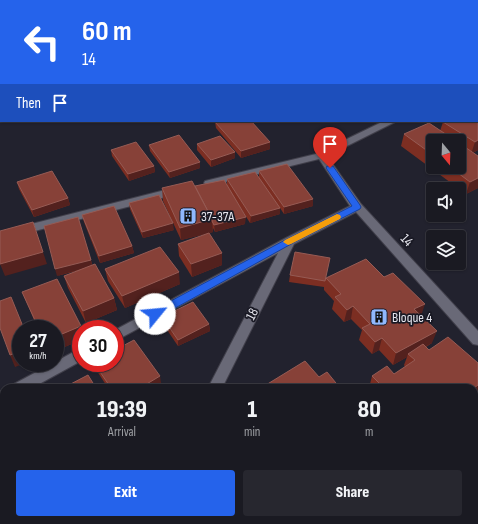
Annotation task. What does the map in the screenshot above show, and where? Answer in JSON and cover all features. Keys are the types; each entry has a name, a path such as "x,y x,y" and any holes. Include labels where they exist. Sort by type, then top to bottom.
{"street":[{"path":"0,236 321,155 390,122"},
{"name":"14","path":"321,155 357,207 478,340"},
{"path":"124,331 290,241 357,207"},
{"name":"18","path":"217,384 290,241"},
{"path":"26,384 72,359"}],"building":[{"path":"215,122 252,122 270,142 241,151"},
{"path":"443,122 478,122 478,140 475,142 466,136 466,134 462,134"},
{"path":"429,123 446,134 426,134 426,150 404,134"},
{"path":"179,135 200,162 169,172 149,145"},
{"path":"220,136 235,152 211,160 197,144"},
{"path":"136,142 154,166 128,174 111,150"},
{"path":"466,148 478,156 478,178 470,182 459,174 466,174"},
{"path":"287,164 313,199 284,207 259,171"},
{"path":"52,171 68,198 32,210 17,182"},
{"path":"255,172 280,208 251,216 227,179"},
{"path":"224,180 246,217 214,225 195,186"},
{"name":"37-37A","path":"192,181 212,219 180,228 162,188"},
{"path":"159,195 173,223 142,232 129,203"},
{"path":"114,206 132,246 99,256 82,215"},
{"path":"78,217 91,260 55,269 44,226"},
{"path":"33,222 43,252 0,264 0,231"},
{"path":"209,233 222,253 191,264 178,244"},
{"path":"160,247 179,272 122,296 105,269"},
{"path":"295,252 330,258 325,281 290,275"},
{"name":"Bloque 4","path":"366,259 384,277 393,273 425,304 414,309 437,331 396,353 382,338 375,342 362,328 370,324 353,306 347,310 335,297 341,294 326,278"},
{"path":"95,264 114,298 83,311 64,276"},
{"path":"57,279 78,320 72,320 72,330 64,333 64,320 35,320 22,292"},
{"path":"11,297 20,320 12,320 12,354 10,355 0,328 0,301"},
{"path":"193,302 209,324 178,340 162,317"},
{"path":"448,337 478,363 478,384 378,384 379,383 372,376 387,366 394,374 415,360 408,354 423,344 429,350"},
{"path":"134,340 160,376 147,384 108,384 100,372 124,372 124,345"},
{"path":"305,361 319,377 327,372 337,384 268,384"},
{"path":"88,375 94,384 71,384"}],"slow traffic":[{"path":"288,242 337,217"}],"place":[{"name":"37-37A","path":"188,216"},
{"name":"Bloque 4","path":"379,317"}],"route":[{"path":"155,314 290,241 357,207 330,168"}]}
